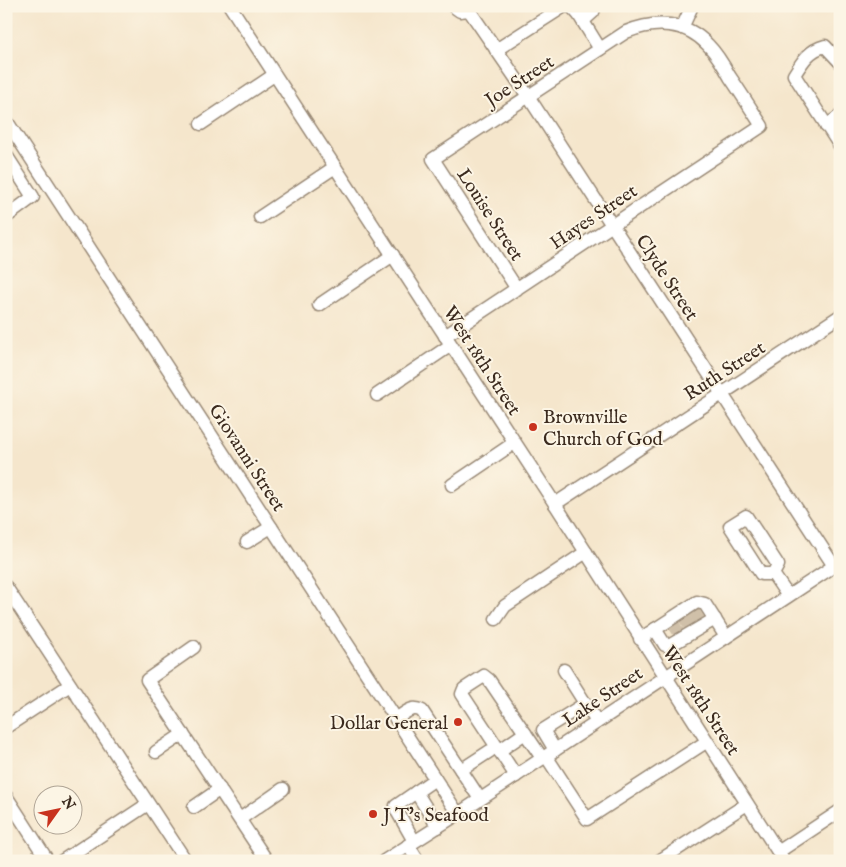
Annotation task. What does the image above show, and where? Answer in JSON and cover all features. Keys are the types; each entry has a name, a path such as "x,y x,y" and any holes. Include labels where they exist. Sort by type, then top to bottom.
{"street":[{"name":"West 18th Street","path":"230,6 586,552 706,742 781,856"},
{"name":"Clyde Street","path":"453,6 460,11 470,8 721,394 837,564"},
{"path":"496,50 567,6 583,21 600,49"},
{"path":"583,21 593,12 595,6"},
{"path":"682,28 692,6"},
{"name":"Joe Street","path":"433,159 626,32 651,24 671,25 682,28"},
{"name":"Hayes Street","path":"377,394 517,289 762,126 714,51 701,38 682,28"},
{"path":"840,62 825,46 816,48 803,60 794,75 840,146"},
{"path":"201,124 274,75"},
{"path":"826,126 840,116"},
{"name":"Giovanni Street","path":"6,120 458,814"},
{"path":"6,155 33,198 6,216"},
{"name":"Louise Street","path":"433,159 517,289"},
{"path":"260,217 335,167"},
{"path":"319,305 393,255"},
{"name":"Ruth Street","path":"554,504 840,316"},
{"path":"452,485 514,443"},
{"path":"746,516 778,565 773,574 762,574 730,526 746,516"},
{"path":"247,542 271,527"},
{"path":"745,549 761,539"},
{"path":"496,619 505,606 586,552"},
{"name":"Lake Street","path":"384,861 837,564"},
{"path":"773,574 788,596"},
{"path":"6,587 186,861"},
{"path":"655,629 665,645 669,646 687,623 696,602 705,604 726,637"},
{"path":"640,639 655,629 715,619"},
{"path":"194,648 147,680 266,861"},
{"path":"564,670 597,722"},
{"path":"516,776 495,751 462,694 464,689 484,676 489,680 525,733 548,755 587,819 706,742"},
{"path":"6,727 70,685"},
{"path":"548,755 543,730 586,703"},
{"path":"396,719 412,708 422,711 480,799"},
{"path":"461,770 525,733"},
{"path":"156,752 183,734"},
{"path":"418,861 396,806 435,779"},
{"path":"194,807 220,789"},
{"path":"240,819 283,789"},
{"path":"416,792 438,827"},
{"path":"6,796 48,861"},
{"path":"62,861 148,804"},
{"path":"659,861 747,804"},
{"path":"781,856 840,811"}],"tunnel":[{"path":"694,612 699,620"},
{"path":"684,618 690,627"},
{"path":"674,625 679,633"}],"place":[{"name":"Brownville Church of God","path":"533,427"},
{"name":"Dollar General","path":"458,722"},
{"name":"J T's Seafood","path":"373,814"}]}
